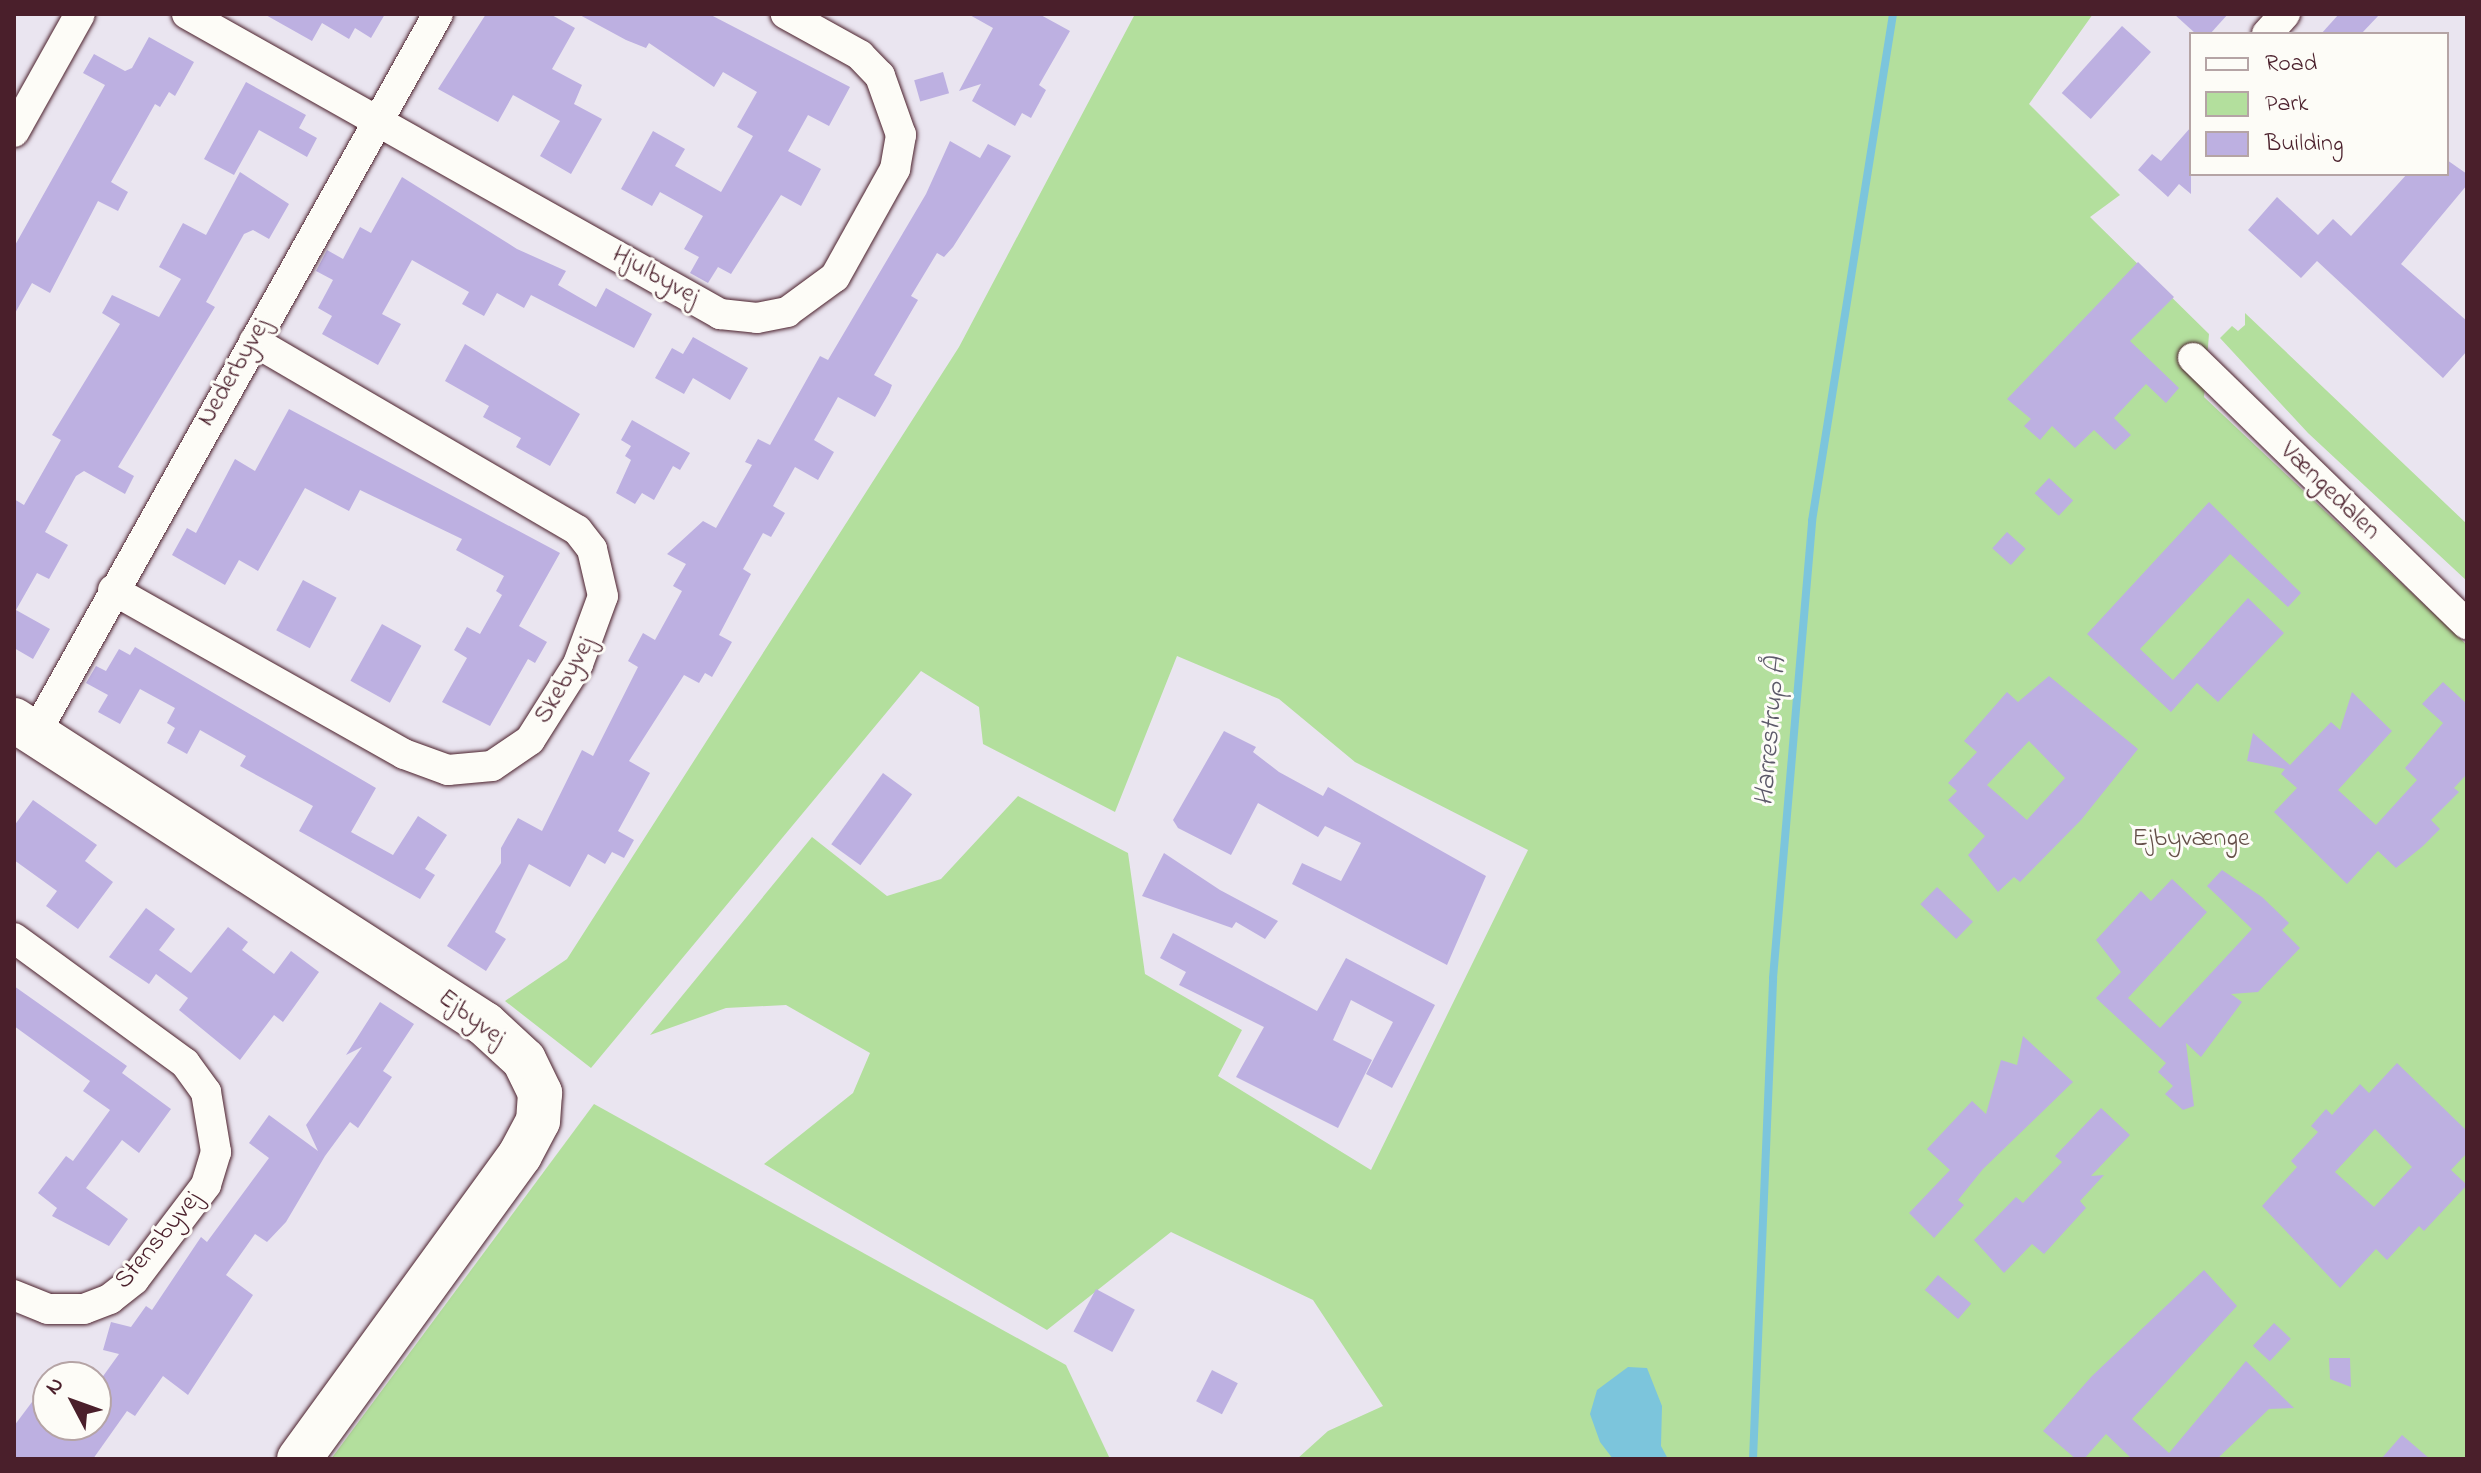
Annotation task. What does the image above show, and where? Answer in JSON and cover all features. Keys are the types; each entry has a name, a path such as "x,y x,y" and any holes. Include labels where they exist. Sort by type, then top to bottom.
{"street":[{"path":"14,132 80,14"},
{"name":"Hjulbyvej","path":"187,14 720,314 757,318 787,312 835,277 895,169 901,135 880,76 860,55 786,14"},
{"name":"Nederbyvej","path":"24,727 113,590 438,14"},
{"path":"2269,32 2285,14"},
{"name":"Skebyvej","path":"113,590 404,754 448,770 492,766 521,748 578,664 603,596 592,549 577,530 254,341"},
{"name":"Vængedalen","path":"2193,358 2467,624"},
{"name":"Ejbyvej","path":"24,727 485,1024 524,1060 540,1093 538,1121 520,1155 299,1459"},
{"name":"Stensbyvej","path":"14,938 185,1063 206,1092 216,1152 206,1185 134,1280 110,1299 84,1309 48,1309 14,1295"}],"green space":[{"name":"Ejbyvænge","path":"1135,14 2093,14 2029,104 2120,195 2090,217 2209,334 2204,397 2467,645 2467,1459 1297,1459 1328,1431 1383,1406 1313,1300 1171,1232 1047,1330 764,1164 853,1093 870,1053 786,1005 726,1008 650,1035 812,837 887,896 941,879 1018,796 1128,853 1145,974 1242,1030 1218,1076 1371,1170 1528,850 1355,762 1279,699 1177,656 1115,812 983,744 979,707 921,671 591,1068 505,1001 567,959 959,347"},
{"path":"2245,313 2467,524 2467,581 2308,433 2220,338 2232,326 2238,331 2245,325"},
{"path":"594,1104 1066,1365 1110,1459 331,1459"}],"water":[{"path":"1628,1367 1647,1368 1662,1406 1661,1446 1668,1459 1613,1459 1600,1442 1590,1414 1597,1390"}],"building":[{"path":"264,14 385,14 371,38 355,28 349,39 322,23 312,41"},
{"path":"486,14 550,14 575,28 552,69 582,85 574,104 602,119 571,174 540,156 560,121 513,95 498,122 438,89"},
{"path":"578,14 709,14 850,87 829,126 808,115 788,151 821,169 801,206 781,195 731,274 718,267 708,283 690,273 699,257 684,249 703,216 660,192 652,206 621,189 653,131 685,149 675,166 721,192 753,136 737,127 757,92 723,72 714,87 649,43 646,48 626,40"},
{"path":"968,14 1039,14 1070,31 1039,85 1046,90 1031,118 1022,113 1015,126 972,101 981,84 959,91 993,28"},
{"path":"2174,14 2228,14 2212,32 2194,32"},
{"path":"2339,14 2380,14 2363,32 2323,32"},
{"path":"2122,26 2151,52 2091,119 2062,93"},
{"path":"149,37 194,62 175,96 169,92 160,107 155,104 111,182 128,192 118,211 98,201 50,293 32,283 14,315 14,247 105,85 83,73 94,54 125,71 132,68"},
{"path":"943,72 949,93 920,101 914,80"},
{"path":"246,82 306,115 299,128 317,138 307,157 259,130 234,175 204,159"},
{"path":"2189,129 2191,194 2179,184 2168,197 2138,170 2152,154 2161,161"},
{"path":"950,141 980,158 988,144 1011,156 953,247 944,257 937,253 911,296 918,300 874,375 892,385 889,393 875,417 838,397 814,440 834,452 818,480 795,467 773,506 785,513 771,537 763,533 743,569 751,574 719,635 732,642 712,677 705,673 699,683 684,675 629,761 650,773 618,831 634,840 624,858 612,852 605,864 588,854 570,887 529,864 495,932 506,939 486,971 447,946 501,863 501,848 518,818 542,831 582,750 593,756 638,667 628,661 643,633 655,640 682,591 673,586 686,564 667,554 703,521 716,528 752,465 745,462 758,439 770,445 820,356 828,360 926,194"},
{"path":"2449,161 2467,174 2467,185 2401,264 2467,321 2467,351 2443,378 2317,261 2301,278 2248,230 2277,197 2318,235 2333,219 2351,236 2405,176 2449,176"},
{"path":"240,172 289,204 269,239 253,230 244,234 206,302 215,307 118,467 134,476 125,494 84,471 76,476 45,532 68,545 49,579 37,573 16,610 50,629 33,659 14,648 14,499 24,505 61,440 52,435 120,324 102,313 112,295 159,317 181,279 159,267 183,223 206,235"},
{"path":"402,177 517,249 566,271 558,285 596,307 606,288 652,314 634,348 531,295 524,308 497,293 484,316 462,304 469,292 412,260 382,314 401,324 378,365 322,334 332,316 318,308 333,280 316,271 327,250 343,259 360,227 371,233"},
{"path":"2138,262 2174,297 2130,341 2179,388 2166,403 2146,384 2114,418 2131,435 2115,450 2094,430 2075,448 2052,426 2040,440 2024,426 2031,419 2007,399"},
{"path":"693,337 748,368 730,400 693,378 684,394 655,378 672,348 683,354"},
{"path":"465,344 580,414 550,466 516,447 521,438 483,417 489,406 445,381"},
{"path":"289,409 560,553 519,626 547,642 535,663 528,659 490,726 442,702 467,658 454,650 467,627 480,634 502,595 496,591 504,576 456,550 462,539 360,490 349,511 305,488 258,571 239,560 225,585 172,555 187,528 196,533 235,459 255,471"},
{"path":"632,420 690,453 680,470 673,466 654,500 642,493 635,504 616,493 631,460 625,456 631,446 621,440"},
{"path":"2049,478 2073,501 2059,516 2035,493"},
{"path":"2209,502 2301,593 2288,607 2230,554 2140,649 2173,680 2248,598 2284,633 2218,702 2197,683 2171,712 2087,634"},
{"path":"2007,532 2026,549 2011,565 1992,548"},
{"path":"303,580 337,598 310,648 276,630"},
{"path":"382,624 421,646 390,703 350,681"},
{"path":"135,647 376,788 351,832 393,855 418,816 447,835 425,869 435,875 420,899 299,831 313,806 240,766 246,756 200,730 187,754 167,743 175,728 167,723 175,708 140,689 120,724 98,712 108,695 86,683 96,666 106,671 119,649 130,655"},
{"path":"2049,676 2138,749 2081,820 2020,882 2014,877 1998,892 1968,855 1985,836 1948,800 1957,791 1948,783 1977,752 1964,741 2007,692 2018,702","holes":["2029,741 2065,778 2027,820 1987,785"]},
{"path":"2443,682 2467,704 2467,774 2454,788 2459,792 2431,820 2440,829 2423,846 2396,868 2378,851 2347,884 2274,812 2297,788 2281,774 2285,769 2247,761 2253,733 2290,765 2331,722 2340,730 2352,692 2392,731 2338,790 2376,825 2417,780 2405,768 2443,723 2422,704"},
{"path":"1224,731 1256,747 1253,752 1279,772 1323,796 1328,787 1486,876 1447,965 1292,884 1302,863 1341,881 1361,843 1325,826 1318,837 1258,803 1231,855 1178,828 1173,820"},
{"path":"883,773 912,794 860,865 831,844"},
{"path":"33,800 97,845 85,861 113,882 78,929 46,906 57,891 14,860 14,826"},
{"path":"1164,853 1220,890 1278,921 1265,939 1236,922 1232,928 1142,896"},
{"path":"2222,870 2262,897 2289,923 2282,930 2300,948 2258,992 2231,994 2242,1002 2201,1057 2186,1043 2194,1106 2183,1110 2165,1094 2173,1086 2158,1072 2166,1063 2096,998 2121,972 2096,940 2141,891 2151,901 2172,879 2207,912 2128,998 2160,1028 2252,929 2207,886"},
{"path":"1937,887 1973,922 1956,939 1920,904"},
{"path":"146,908 175,929 159,950 191,973 228,927 248,942 242,950 274,974 291,951 319,972 283,1022 274,1015 240,1060 179,1010 188,998 156,974 149,984 109,957"},
{"path":"1173,933 1317,1011 1346,958 1435,1005 1392,1088 1366,1074 1393,1022 1351,1000 1333,1040 1372,1060 1338,1128 1236,1077 1264,1027 1179,985 1186,972 1160,958"},
{"path":"14,986 127,1066 122,1073 171,1109 139,1153 122,1140 86,1188 128,1219 109,1246 52,1216 57,1208 38,1193 66,1156 73,1161 110,1110 83,1091 90,1081 14,1026"},
{"path":"380,1002 414,1024 383,1071 392,1077 358,1128 350,1122 325,1156 286,1222 267,1242 255,1234 226,1275 253,1295 188,1395 163,1376 135,1416 127,1411 112,1432 112,1364 119,1354 103,1350 111,1322 131,1327 146,1306 152,1310 201,1237 207,1242 269,1158 249,1143 269,1115 318,1151 306,1125 362,1047 346,1055"},
{"path":"2023,1036 2073,1082 1983,1169 1958,1200 1964,1205 1934,1238 1909,1213 1950,1170 1927,1149 1972,1101 1986,1114 2001,1060 2017,1065"},
{"path":"2397,1063 2467,1131 2467,1153 2451,1170 2467,1185 2424,1231 2419,1226 2387,1260 2376,1249 2340,1288 2262,1206 2297,1167 2291,1161 2318,1132 2311,1126 2326,1109 2332,1115 2360,1084 2369,1093","holes":["2375,1129 2412,1167 2374,1207 2335,1172"]},
{"path":"2101,1108 2130,1135 2091,1176 2104,1175 2080,1201 2086,1208 2044,1254 2032,1244 2004,1273 1974,1240 2016,1197 2023,1203 2062,1162 2055,1156"},
{"path":"2204,1270 2237,1306 2132,1419 2169,1453 2246,1361 2294,1408 2269,1409 2217,1459 2132,1459 2106,1434 2084,1459 2076,1459 2043,1431 2092,1376"},
{"path":"1938,1275 1971,1304 1958,1319 1925,1290"},
{"path":"1096,1289 1135,1310 1112,1352 1073,1331"},
{"path":"2274,1323 2291,1339 2270,1361 2253,1346"},
{"path":"2329,1358 2350,1358 2351,1387 2330,1379"},
{"path":"1212,1370 1238,1383 1222,1414 1196,1401"},
{"path":"32,1402 32,1441 106,1441 93,1459 14,1459 14,1426"},
{"path":"2402,1435 2430,1459 2381,1459"}],"waterway":[{"name":"Harrestrup Å","path":"1753,1459 1773,978 1812,521 1893,14"}]}
